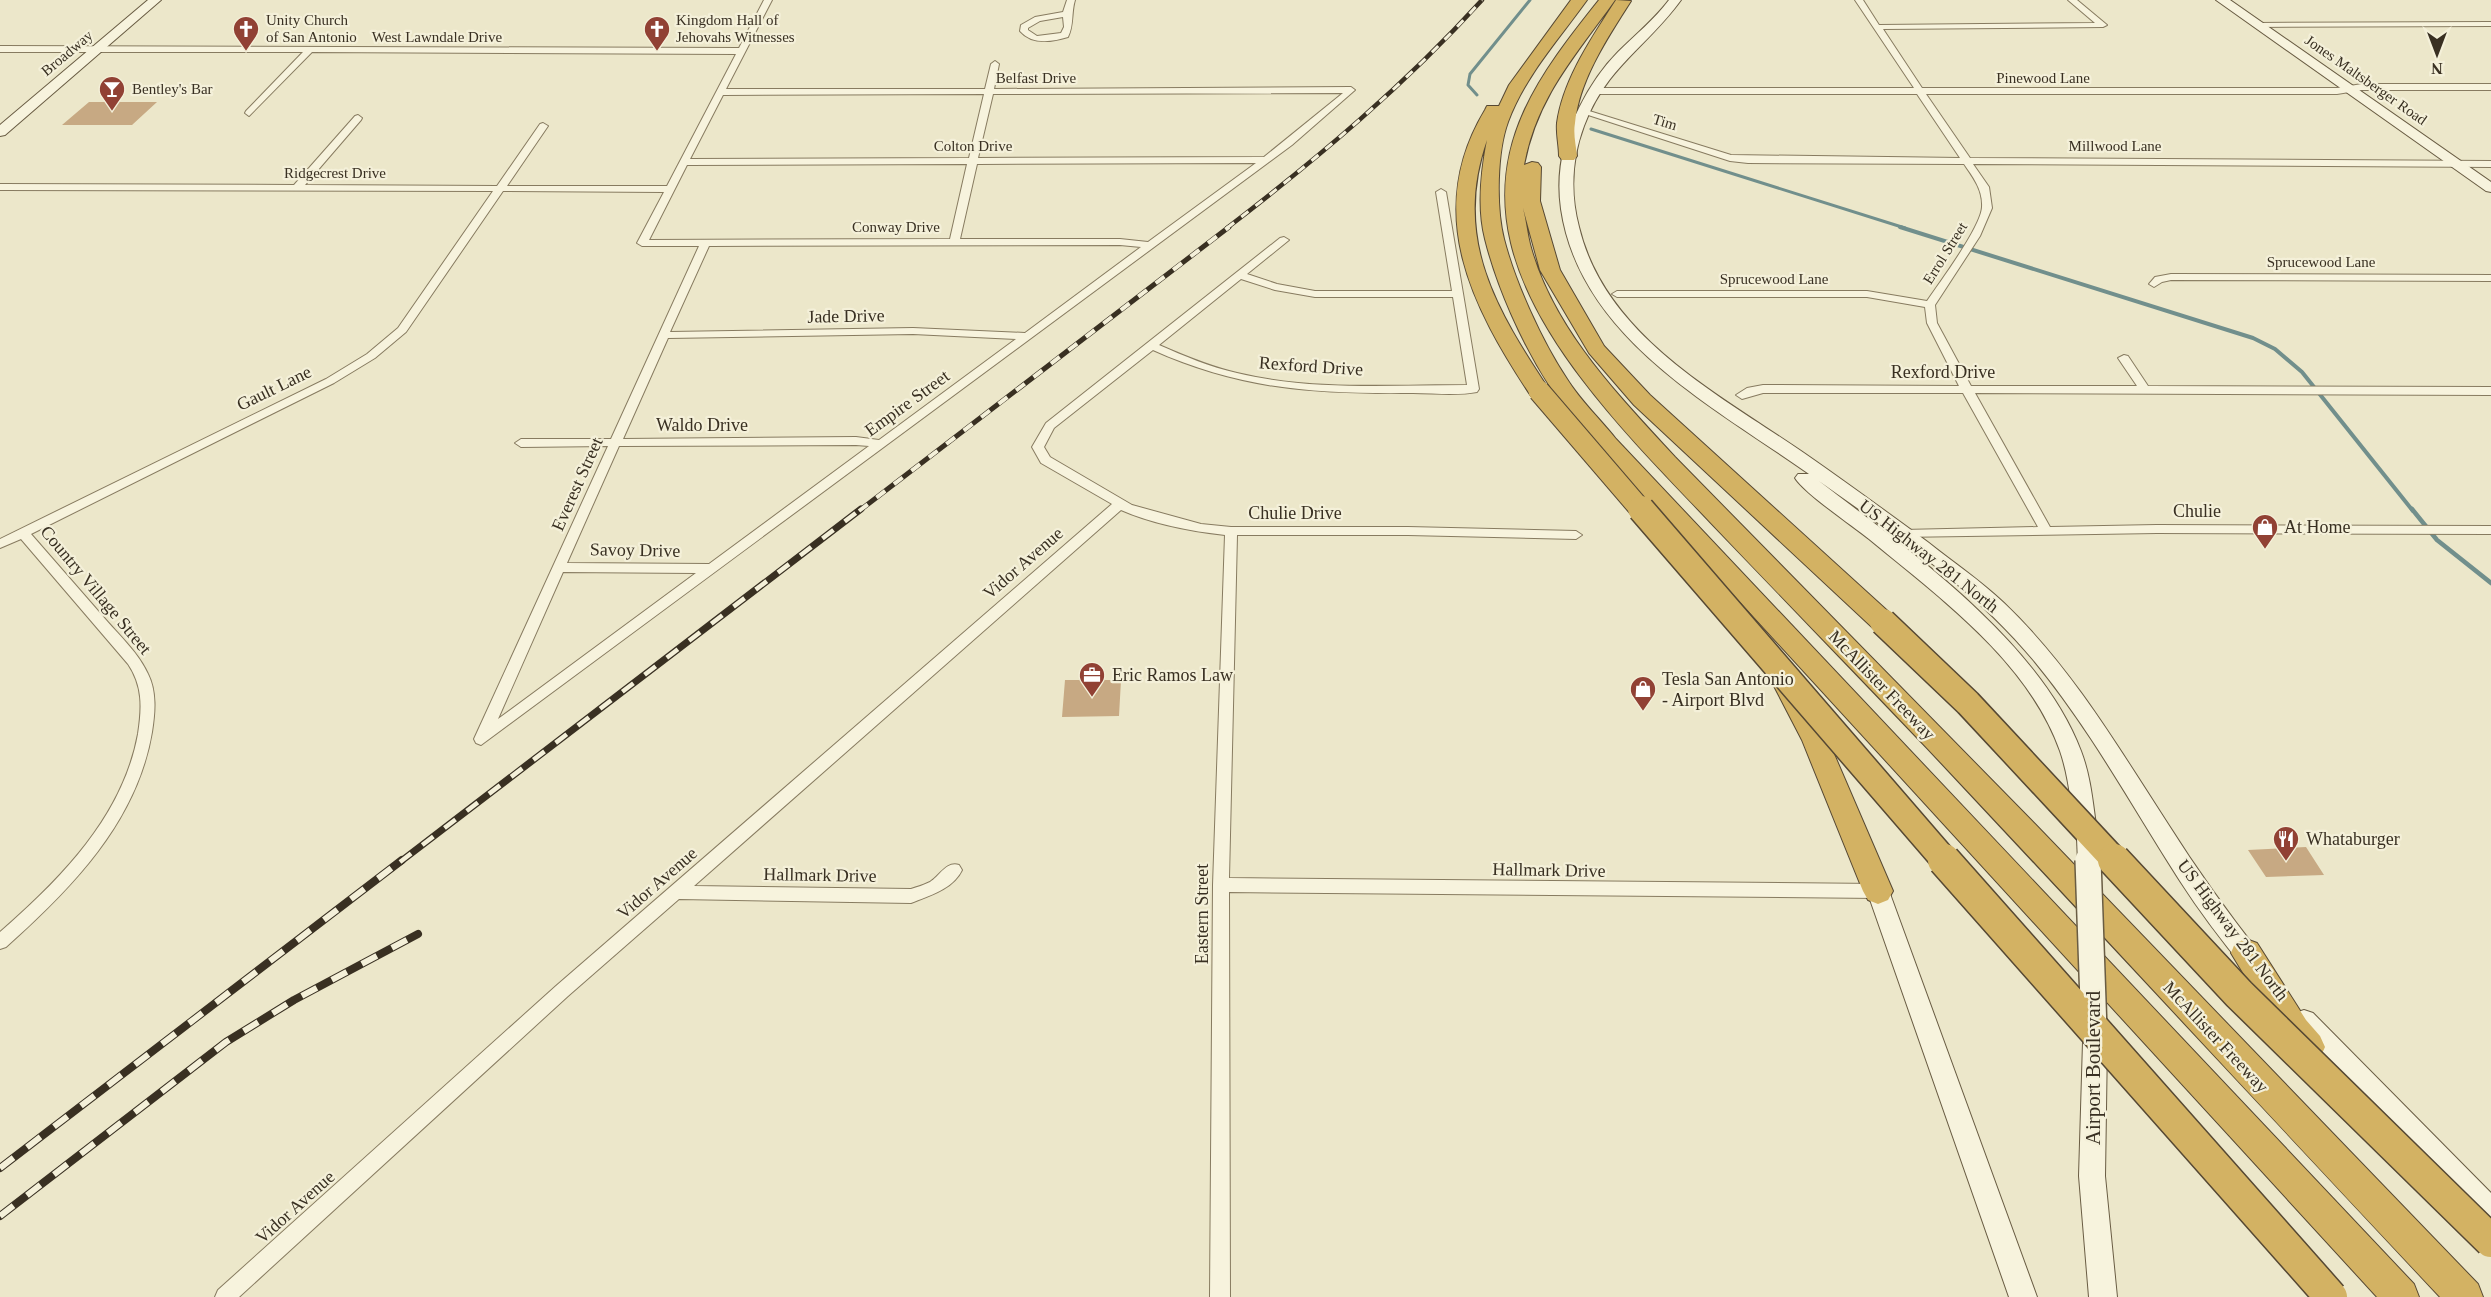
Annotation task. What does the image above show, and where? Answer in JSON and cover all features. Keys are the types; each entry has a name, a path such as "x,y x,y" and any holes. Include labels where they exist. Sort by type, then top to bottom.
{"highway":[{"name":"McAllister Freeway","path":"1579,0 1523,77 1499,123 1492,159 1490,197 1494,238 1508,283 1522,316 1558,382 1608,444 2401,1297"},
{"name":"McAllister Freeway","path":"1607,0 1581,33 1531,108 1516,150 1513,206 1521,245 1531,274 1560,332 1602,387 1666,460 1862,666 1960,765 2314,1141 2465,1297"},
{"path":"1568,156 1566,122 1572,102 1584,72 1624,0"},
{"path":"1581,33 1540,120 1533,142 1531,201 1550,270 1596,349 1642,400 1968,703 2239,994 2491,1241"},
{"path":"1523,77 1502,97 1482,129 1472,157 1466,204 1468,252 1482,296 1515,356 1539,391 1878,785 2331,1297"},
{"path":"1690,531 1744,611 1815,741 1878,891"},
{"path":"2246,953 2295,1030 2491,1259"}],"main road":[{"name":"Broadway","path":"0,132 155,0"},
{"name":"US Highway 281 North","path":"1675,0 1666,13 1613,64 1594,91 1583,112 1568,156 1566,185 1569,222 1581,255 1601,295 1634,336 1653,354 1720,407 1779,445 1904,534 2004,614 2057,674 2082,708 2196,887 2246,953 2304,1022 2491,1212"},
{"name":"Jones Maltsberger Road","path":"2222,0 2491,188"},
{"name":"Airport Boulevard","path":"1720,407 1767,450 1851,514 1955,601 2030,678 2049,706 2070,751 2087,838 2095,1042 2092,1176 2103,1297"},
{"path":"1878,891 2023,1297"}],"street":[{"path":"670,189 768,0"},
{"path":"1067,14 1038,19 1024,27 1024,31 1032,37 1062,36 1067,32 1067,14 1071,0"},
{"name":"Errol Street","path":"1859,0 1984,187 1987,208 1975,236 1930,305 1932,323 1942,345 2046,530"},
{"path":"1877,27 2103,25 2072,0"},
{"path":"2256,25 2491,24"},
{"name":"West Lawndale Drive","path":"0,49 741,51"},
{"path":"249,113 310,50"},
{"path":"954,242 995,64"},
{"name":"Pinewood Lane","path":"1594,91 1919,92 2491,87"},
{"name":"Belfast Drive","path":"721,92 1351,90"},
{"name":"Empire Street","path":"481,739 1029,336 1289,142 1351,90"},
{"name":"Tim","path":"1583,112 1738,160"},
{"path":"297,188 358,118"},
{"name":"Gault Lane","path":"0,544 196,445 330,381 371,356 409,322 543,126"},
{"name":"Colton Drive","path":"684,162 1263,160"},
{"name":"Millwood Lane","path":"1738,160 2491,164"},
{"name":"Ridgecrest Drive","path":"0,187 670,189"},
{"name":"Conway Drive","path":"670,189 642,243 1120,242 1150,245"},
{"path":"1239,275 1282,289 1315,294 1457,294 1441,192"},
{"path":"1153,346 1284,240"},
{"name":"Everest Street","path":"481,739 705,243"},
{"name":"Sprucewood Lane","path":"2154,284 2159,279 2171,277 2491,278"},
{"name":"Rexford Drive","path":"1153,346 1206,369 1278,384 1473,389 1457,294"},
{"name":"Sprucewood Lane","path":"1617,294 1867,294 1930,305"},
{"name":"Jade Drive","path":"664,334 913,331 1029,336"},
{"name":"Chulie Drive","path":"1153,346 1050,426 1038,447 1045,460 1053,467 1120,504 1175,523 1231,531 1408,531 1576,535"},
{"path":"2124,358 2145,390"},
{"name":"Rexford Drive","path":"1742,395 1763,389 2491,391"},
{"name":"Waldo Drive","path":"521,443 856,441 882,444"},
{"name":"Vidor Avenue","path":"225,1297 562,991 1120,504"},
{"name":"Chulie","path":"1904,534 2046,530 2491,530"},
{"name":"Eastern Street","path":"1220,1297 1221,885 1231,531"},
{"name":"Country Village Street","path":"0,942 44,903 104,832 138,766 146,737 148,710 145,681 133,660 23,533"},
{"name":"Savoy Drive","path":"559,567 710,569"},
{"name":"Hallmark Drive","path":"676,892 911,896 936,886 954,870"},
{"name":"Hallmark Drive","path":"1221,885 1878,891"}],"building":[{"name":"Bentley's Bar","path":"89,102 157,102 132,125 62,125"},
{"name":"Eric Ramos Law","path":"1065,680 1121,680 1119,716 1062,717"},
{"name":"Whataburger","path":"2306,847 2324,875 2266,877 2248,850"}],"waterway":[{"path":"1477,95 1468,85 1470,74 1530,0"},
{"path":"1591,129 1905,228"},
{"path":"1900,227 2253,338 2275,349 2302,372 2413,511"},
{"path":"2412,509 2437,540 2491,583"}],"railway":[{"path":"1227,228 1360,120 1422,62 1482,0"},
{"path":"859,511 1229,227"},
{"path":"400,862 861,509"},
{"path":"0,1168 402,860"},
{"path":"0,1216 226,1042 294,1000 418,934"}],"place":[{"name":"Unity Church of San Antonio","path":"246,52"},
{"name":"Kingdom Hall of Jehovahs Witnesses","path":"657,52"},
{"name":"Bentley's Bar","path":"112,112"},
{"name":"At Home","path":"2265,550"},
{"name":"Eric Ramos Law","path":"1092,698"},
{"name":"Tesla San Antonio - Airport Blvd","path":"1643,712"},
{"name":"Whataburger","path":"2286,862"}]}
